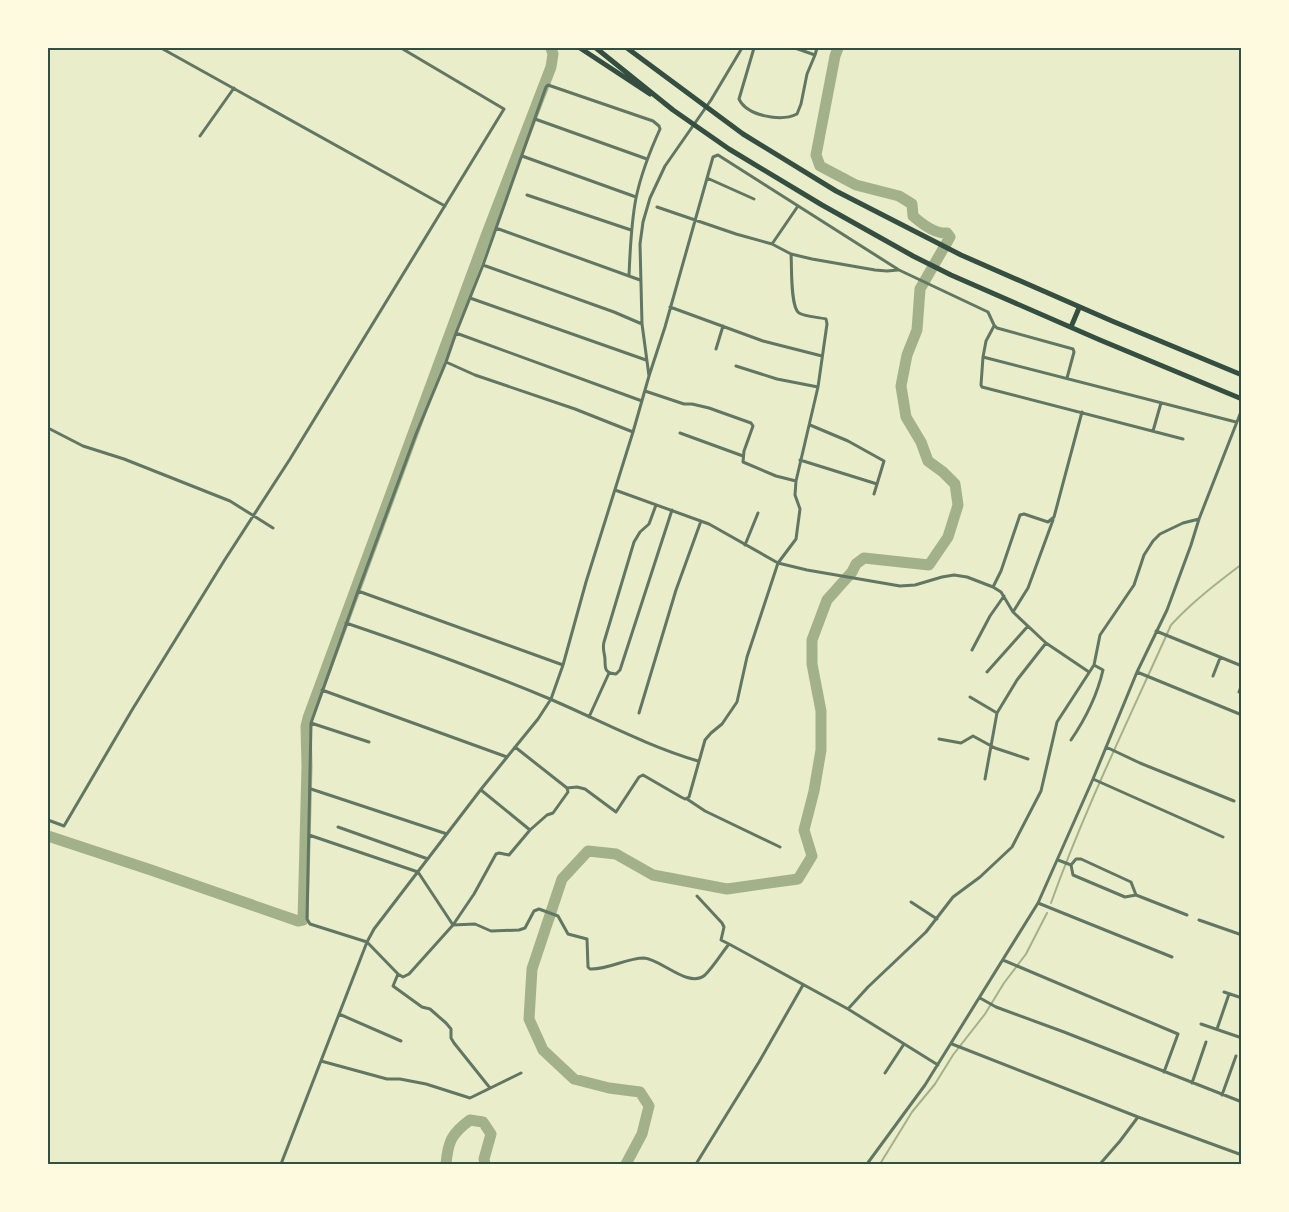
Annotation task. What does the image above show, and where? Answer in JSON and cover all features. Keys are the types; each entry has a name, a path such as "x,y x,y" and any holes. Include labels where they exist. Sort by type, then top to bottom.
{"highway":[{"path":"580,48 729,148 822,205 913,256 951,275 1071,328 1242,400"},
{"path":"596,48 673,110"},
{"path":"627,48 743,134 836,191 962,255 1079,308 1242,375"},
{"path":"1071,328 1079,308"}],"street":[{"path":"161,48 445,206"},
{"path":"48,820 64,826 132,710 290,459 504,109 401,48"},
{"path":"649,376 642,324 640,280 640,244 643,222 650,198 665,166 711,100 742,48"},
{"path":"754,48 739,99 742,104 755,112 771,118 791,117 797,114 807,74 817,48"},
{"path":"795,48 815,55"},
{"path":"567,788 568,792 553,813 547,815 530,830 509,856 496,854 474,894 453,925 405,977 398,974 367,942 307,921 311,723 419,426 446,362 483,264 546,87 551,85 653,121 659,125 660,129 647,159 636,196 631,230 629,276"},
{"path":"200,136 234,88"},
{"path":"535,119 647,159"},
{"path":"281,1164 367,942 377,925 551,699 563,665 586,582 665,327 715,155 720,155 899,270 988,312 994,325 999,329 1073,349 1074,352 1067,378"},
{"path":"522,156 636,196"},
{"path":"707,178 754,199"},
{"path":"527,195 631,230"},
{"path":"772,244 798,206"},
{"path":"657,207 736,234 772,244 792,254 812,260 876,270 899,270"},
{"path":"496,228 640,280"},
{"path":"687,799 690,796 705,740 722,724 736,702 747,656 778,563 796,539 800,509 795,495 796,481 818,387 827,320 799,313 796,309 792,285 792,254"},
{"path":"483,264 642,324"},
{"path":"470,298 646,360"},
{"path":"670,307 780,346 822,356"},
{"path":"994,325 986,340 983,357 982,386 1183,440"},
{"path":"716,349 723,326"},
{"path":"456,332 642,401"},
{"path":"983,357 1236,422"},
{"path":"446,362 475,375 576,409 633,432"},
{"path":"736,366 777,379 818,387"},
{"path":"645,391 684,404 710,408 751,423 752,426 743,456 744,463 776,476 796,481"},
{"path":"1153,431 1161,403"},
{"path":"867,1164 953,1044 1038,903 1093,779 1137,672 1167,610 1199,519 1242,409"},
{"path":"1013,612 1028,588 1053,519 1082,412"},
{"path":"810,425 848,441 884,461 874,494"},
{"path":"48,428 83,446 124,459 230,501 273,528"},
{"path":"680,433 743,456"},
{"path":"800,460 877,484"},
{"path":"615,490 718,528 778,563 892,586 908,587 942,577 962,576 993,587 1001,592 1013,612 1046,643 1089,672"},
{"path":"656,505 651,522 640,532 634,542 602,649 605,656 605,671 609,673 616,674 620,670 672,510"},
{"path":"745,545 758,513"},
{"path":"993,587 1001,571 1020,515 1024,514 1048,522 1053,519"},
{"path":"848,1009 914,944 937,919 953,897 1012,847 1042,791 1057,722 1094,665 1100,635 1134,585 1142,558 1148,547 1163,532 1183,523 1199,519"},
{"path":"639,713 676,590 701,521"},
{"path":"358,591 563,665"},
{"path":"972,650 990,616 1004,596"},
{"path":"346,623 497,677 638,738 698,761"},
{"path":"987,672 1028,626"},
{"path":"1156,631 1169,638 1242,666"},
{"path":"985,779 998,713 1017,680 1046,643"},
{"path":"1212,676 1220,658"},
{"path":"1071,740 1090,709 1097,690 1102,670 1094,665"},
{"path":"1137,672 1242,715"},
{"path":"589,717 609,673"},
{"path":"1239,692 1242,684"},
{"path":"322,690 507,757"},
{"path":"970,697 998,713"},
{"path":"311,723 369,742"},
{"path":"939,740 961,743 972,736 990,746 1028,759"},
{"path":"1106,747 1234,801"},
{"path":"515,748 567,788 577,787 585,789 616,812 639,777 643,775 706,811 780,847"},
{"path":"1093,779 1223,837"},
{"path":"311,789 407,819 447,834"},
{"path":"481,790 530,830"},
{"path":"338,827 428,858"},
{"path":"309,835 418,872 453,925"},
{"path":"1070,865 1079,859 1122,877 1132,883 1136,895"},
{"path":"1058,860 1070,865"},
{"path":"1070,865 1073,875 1125,897 1136,895 1187,915"},
{"path":"697,896 722,923 724,927 721,940 848,1009 938,1065"},
{"path":"911,902 937,919"},
{"path":"1038,903 1172,957"},
{"path":"453,925 475,924 491,931 519,930 528,925 535,910 541,910 556,915 567,933 586,939 588,966 591,970 644,958 689,978 698,979 706,973 729,944"},
{"path":"1199,920 1242,935"},
{"path":"1003,960 1178,1034 1164,1072"},
{"path":"398,974 394,986 446,1023 454,1043 490,1088"},
{"path":"696,1164 803,985"},
{"path":"1224,992 1242,998"},
{"path":"1217,1029 1229,994"},
{"path":"980,998 996,1008 1064,1032 1242,1102"},
{"path":"339,1014 401,1041"},
{"path":"1201,1024 1242,1038"},
{"path":"1192,1083 1206,1042"},
{"path":"884,1073 904,1044"},
{"path":"953,1044 1242,1156"},
{"path":"1222,1094 1236,1056"},
{"path":"321,1061 387,1080 400,1079 426,1084 468,1097 473,1097 522,1073"},
{"path":"1100,1164 1138,1117"}],"waterway":[{"path":"48,836 298,921 303,920 307,766 306,726 308,718 486,236 551,67 553,54 551,48"},
{"path":"626,1164 642,1134 649,1106 640,1092 609,1088 574,1079 543,1050 529,1019 532,969 562,879 588,851 616,854 653,875 727,889 798,879 812,856 804,830 814,791 821,750 821,711 812,664 812,640 827,600 852,572 856,564 864,558 929,565 948,537 958,505 955,484 928,461 921,442 906,417 901,386 907,355 917,330 920,289 950,237 947,233 933,230 913,216 912,204 899,196 856,185 820,166 816,155 838,48"},
{"path":"1051,903 1093,798 1171,625 1196,601 1242,564"},
{"path":"880,1164 912,1112 935,1084 953,1055 985,1014 1004,983 1026,954 1047,913"},
{"path":"446,1164 449,1144 455,1134 470,1120 483,1122 491,1134 484,1159 485,1164"}]}
